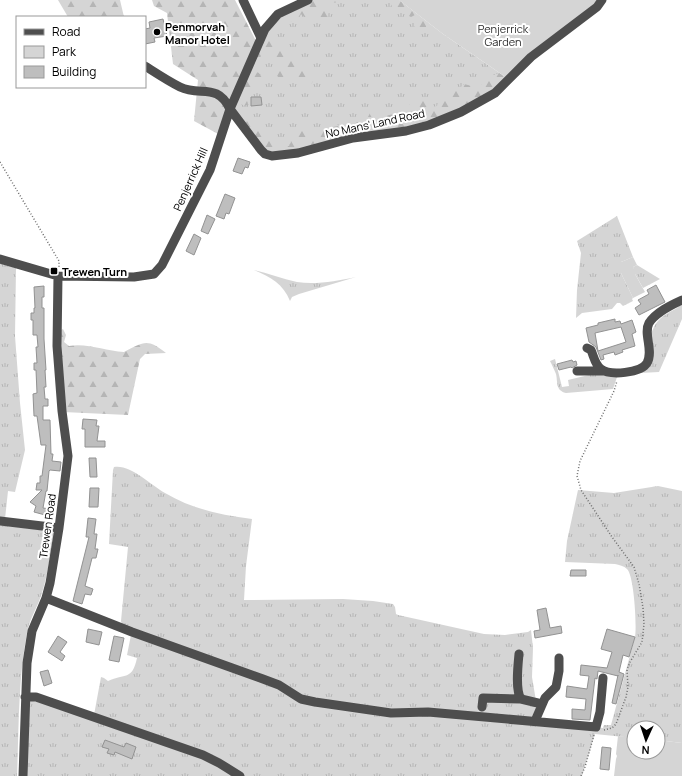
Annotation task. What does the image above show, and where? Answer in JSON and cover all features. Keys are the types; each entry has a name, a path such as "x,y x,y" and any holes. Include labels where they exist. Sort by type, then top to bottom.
{"street":[{"path":"243,0 261,38"},
{"name":"Penjerrick Hill","path":"58,276 134,277 154,274 162,265 210,170 230,109 265,29 278,14 308,0"},
{"name":"No Mans' Land Road","path":"146,67 180,88 218,94 227,103 265,154 282,156 298,154 353,138 406,131 429,125 461,112 495,93 531,57 597,7 602,0"},
{"path":"0,259 58,276"},
{"name":"Trewen Road","path":"23,776 27,663 32,631 46,598 50,583 68,456 62,411 57,346 58,276"},
{"path":"578,371 604,371 617,374 646,365 649,355 649,324 664,310 682,300"},
{"path":"587,348 591,350 597,365 604,371"},
{"path":"0,521 59,528"},
{"path":"46,598 138,634 263,678 279,685 304,700 391,713 428,712 596,727 600,712 603,678"},
{"path":"518,654 518,686 521,699"},
{"path":"534,721 547,695 554,689 556,684 559,658"},
{"path":"25,697 36,697 203,755 240,776"},
{"path":"482,707 483,698 521,699 542,704"}],"path":[{"path":"0,162 59,260 58,276"},
{"path":"602,730 612,728 616,724 627,693 627,670 641,644 644,624 641,595 634,567 582,492 577,476 580,461 614,391 617,374"},
{"path":"580,776 585,768 596,730"}],"green space":[{"path":"58,0 120,0 124,16 67,16"},
{"path":"152,0 235,0 255,39 259,42 220,135 194,121 198,80 173,64 167,13 154,6"},
{"path":"311,0 399,0 443,34 507,78 493,91 270,154 233,107 267,30"},
{"path":"311,0 344,0 342,2 329,3 330,10 326,18 317,23 314,19 307,19 301,14 297,22 283,20 273,34 272,40 273,44 278,44 283,51 288,50 294,52 298,58 301,69 310,69 314,75 312,83 306,86 298,85 294,75 291,74 286,78 279,78 273,71 275,59 271,59 263,53 259,59 258,68 254,71 259,73 262,77 261,83 253,86 251,96 247,97 248,105 244,106 239,102 239,99 267,30 279,15"},
{"path":"380,0 399,0 429,24 426,25 426,28 422,31 417,30 414,25 418,20 415,15 411,17 407,15 405,10 402,8 399,11 393,9 390,2 384,3"},
{"name":"Penjerrick Garden","path":"399,0 599,0 507,78 443,34"},
{"path":"499,73 507,78 493,91 459,110 427,124 297,152 265,151 239,117 241,115 250,115 255,120 254,125 263,133 264,138 289,146 291,142 288,137 292,129 304,130 313,135 317,128 321,127 326,131 328,128 338,126 341,119 346,117 352,119 355,123 367,119 370,113 375,110 383,111 385,116 407,111 410,103 418,97 427,100 429,108 437,106 442,91 447,87 460,88 464,84 476,87 482,84 487,78"},
{"path":"617,216 633,257 621,262 621,273 633,301 623,306 620,303 617,303 612,309 582,313 576,318 581,253 577,241"},
{"path":"633,257 637,265 633,267 636,273 635,274 645,292 633,298 621,273 621,262"},
{"path":"0,263 16,268 15,336 25,450 15,492 8,491 5,519 0,519"},
{"path":"637,265 660,279 643,288 635,274 633,267"},
{"path":"254,270 291,281 304,283 326,282 356,277 299,294 292,297 290,301 284,290 276,282 266,275"},
{"path":"682,305 682,319 659,372 640,373 617,377 613,389 566,393 560,390 556,374 550,361 555,359 562,387 569,386 568,380 597,373 641,370 650,337 655,325 663,316"},
{"path":"63,329 66,335 64,342 69,346 90,346 124,352 141,344 150,343 166,353 145,354 140,359 128,415 63,412 61,330"},
{"path":"114,467 127,469 175,499 196,507 229,516 252,519 246,566 244,600 343,599 373,601 393,604 396,614 398,615 484,634 505,635 528,632 531,630 533,648 532,677 536,701 535,707 537,708 533,721 603,728 604,725 611,725 635,637 636,623 634,602 629,573 624,567 615,564 565,562 567,541 578,490 614,493 658,486 682,491 682,743 666,741 666,720 626,720 626,737 595,734 582,776 23,776 25,699 94,715 101,677 108,681 127,675 133,670 135,665 137,658 127,655 131,635 122,625 121,621 128,547 109,544"},
{"path":"0,525 51,531 54,533 45,581 41,596 28,628 24,651 19,704 17,776 0,776"},
{"path":"618,736 626,737 626,760 666,760 666,741 682,743 682,776 614,776"}],"building":[{"name":"Penmorvah Manor Hotel","path":"163,19 167,36 154,38 155,42 146,44 146,29 150,28 149,22"},
{"path":"251,97 261,97 262,105 251,106"},
{"path":"238,158 250,162 248,168 245,167 242,174 233,171"},
{"path":"225,194 235,198 229,214 226,213 224,219 216,216"},
{"path":"207,215 215,219 208,234 201,231"},
{"path":"194,234 201,238 194,255 186,251"},
{"path":"656,285 665,302 639,315 635,308 641,304 638,300 649,294 647,290"},
{"path":"44,286 42,308 44,308 46,387 44,387 45,399 48,399 48,406 43,406 43,420 50,420 51,454 53,454 52,461 61,462 60,471 49,471 47,491 43,508 50,509 49,516 34,512 36,506 30,502 42,490 36,490 37,483 40,483 40,476 42,476 46,445 41,445 37,416 34,416 33,394 37,393 36,370 34,370 34,363 37,363 36,347 38,347 37,335 33,335 33,320 31,320 31,313 34,313 35,308 34,287"},
{"path":"615,319 615,322 620,321 621,324 632,320 636,332 632,334 635,346 622,350 623,352 615,355 614,352 603,355 604,359 601,360 596,347 589,342 586,328 598,325 598,323","holes":["621,327 626,342 598,351 595,333"]},
{"path":"572,360 573,362 576,361 577,365 572,368 559,370 557,364"},
{"path":"83,419 97,420 96,426 99,426 97,441 105,441 105,447 85,447 85,429 82,429"},
{"path":"89,458 96,458 97,477 90,477"},
{"path":"90,488 99,488 98,507 89,507"},
{"path":"88,518 96,519 94,534 97,534 95,549 98,549 96,558 92,558 85,586 93,589 91,595 85,594 82,604 73,601 89,537 86,537"},
{"path":"571,570 586,570 586,576 570,576"},
{"path":"546,608 550,628 561,626 562,633 535,638 534,631 540,630 537,610"},
{"path":"88,629 102,632 99,645 86,642"},
{"path":"607,629 635,637 629,657 623,655 619,672 624,674 616,704 612,703 618,676 598,671 597,679 595,678 590,720 572,719 572,709 585,710 586,699 566,697 567,686 587,689 589,676 580,675 581,665 607,668 612,652 601,649"},
{"path":"58,636 67,642 60,652 65,656 62,661 48,652"},
{"path":"114,636 124,638 119,662 109,660"},
{"path":"48,670 52,683 44,686 40,672"},
{"path":"105,740 124,747 126,743 136,747 132,759 115,752 114,755 107,753 109,749 102,747"},
{"path":"602,747 611,748 609,770 600,769"}],"place":[{"name":"Penmorvah Manor Hotel","path":"157,32"},
{"name":"Trewen Turn","path":"54,271"}]}
